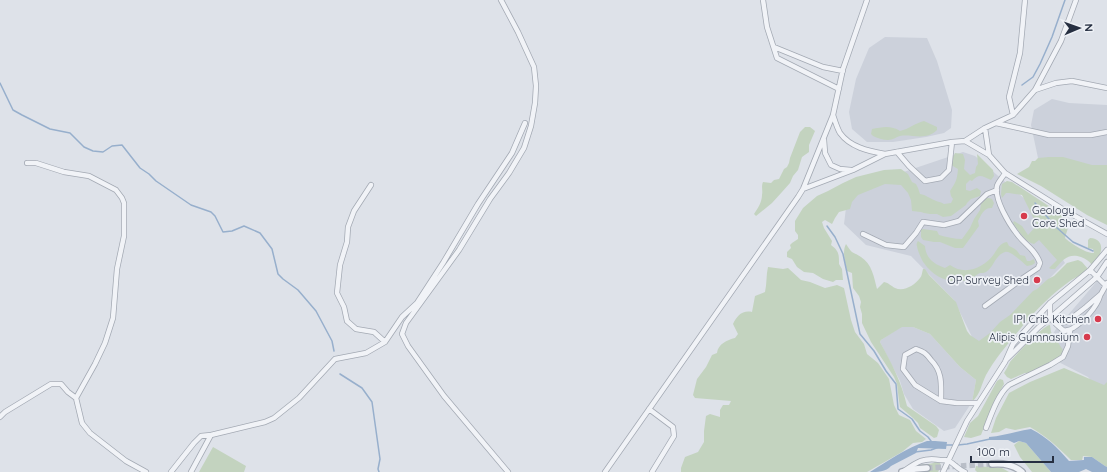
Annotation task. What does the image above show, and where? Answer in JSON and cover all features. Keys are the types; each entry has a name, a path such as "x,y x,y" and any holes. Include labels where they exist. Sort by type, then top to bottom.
{"street":[{"path":"501,0 518,32 534,68 536,98 531,126 524,148 509,173 490,199 459,250 406,324 402,334 408,346 444,396 508,472"},
{"path":"763,0 767,27 777,58 839,90"},
{"path":"605,472 803,189 833,115 843,71 866,0"},
{"path":"1013,115 1009,97 1020,53 1025,0"},
{"path":"803,189 853,170 885,154 965,141 985,128 1013,115 1035,90 1061,41 1076,0"},
{"path":"774,47 823,66 843,71"},
{"path":"1035,90 1056,83 1072,81 1107,88"},
{"path":"833,115 840,132 846,139 856,146 866,150 885,154"},
{"path":"171,472 194,442 201,436 264,422 274,418 299,398 335,359 366,353 385,342 402,317 417,303 443,263 478,204 512,153 525,123"},
{"path":"996,123 1049,135 1091,135 1107,132"},
{"path":"985,128 989,155"},
{"path":"824,138 825,153 831,165 840,169 853,170"},
{"path":"965,141 989,155 1005,173 1064,210 1107,234"},
{"path":"897,152 909,166 926,181 941,178 949,170 952,142"},
{"path":"27,163 36,163 64,172 89,176 116,190 124,203 124,236 118,269 113,318 105,343 76,398"},
{"path":"985,306 1038,268 1040,263 1038,255 1017,234 998,199 997,186 1005,173"},
{"path":"372,185 354,211 348,227 347,242 340,265 337,293 344,307 347,321 356,329 374,332 385,342"},
{"path":"863,234 886,245 904,247 924,222 944,225 959,221 987,194 997,190"},
{"path":"943,472 967,421 1005,362 1013,344 1050,303 1090,270 1107,250"},
{"path":"1005,362 1039,327 1097,277 1107,262"},
{"path":"1050,303 1050,318 1064,331 1072,329 1099,301 1106,285 1090,270"},
{"path":"1056,324 1068,321 1101,294"},
{"path":"1072,318 1084,318"},
{"path":"986,428 992,411 1009,385 1063,357 1068,346 1070,330"},
{"path":"941,401 941,377 937,366 924,352 916,349 905,355 903,369 915,385 941,401 978,403"},
{"path":"0,417 5,412 51,384 61,384 76,398 82,423 90,434 126,461 146,472"},
{"path":"649,409 673,427 674,436 652,472"},
{"path":"191,472 211,435"},
{"path":"903,472 921,460 932,458 948,461 959,471 965,472"},
{"path":"992,464 1002,463 1019,469 1022,472"},
{"path":"903,472 927,468"}],"shaded area":[{"path":"885,37 927,38 937,61 952,110 951,128 944,133 893,142 867,142 852,129 849,112 856,79 869,48"},
{"path":"1052,99 1069,103 1107,105 1107,169 1092,168 1067,159 1038,158 1031,125 1034,110"},
{"path":"963,152 975,156 1026,200 1065,263 980,345 973,339 954,300 911,256 866,245 844,224 847,200 856,188"},
{"path":"1098,280 1107,289 1107,393 1099,391 1088,377 1041,353 1056,329"},
{"path":"902,326 913,327 930,334 960,367 976,380 972,402 955,428 944,431 913,409 904,394 900,381 880,342"}],"green space":[{"path":"924,121 937,127 937,130 924,136 900,136 891,140 884,140 871,134 872,129 890,127 900,131"},
{"path":"805,127 810,127 815,131 809,145 809,152 802,157 798,170 790,183 772,203 756,216 754,214 761,200 763,182 771,183 774,180 779,179 789,163 800,132"},
{"path":"955,153 963,154 965,160 964,169 970,175 975,173 978,164 977,154 993,170 994,176 991,180 979,176 972,181 970,180 966,184 966,190 970,191 977,188 981,191 980,196 971,199 966,205 951,216 943,217 937,214 912,211 911,200 908,193 901,185 885,184 858,195 852,202 850,209 839,212 832,224 825,220 822,222 832,241 831,245 838,253 843,280 836,280 833,282 823,279 813,273 804,272 797,267 792,259 787,257 787,252 791,248 790,245 798,239 798,235 795,231 795,221 803,208 817,196 856,177 884,170 901,169 908,174 912,182 916,184 920,194 944,204 951,203 953,199 950,191 956,181 958,169 951,165 951,161"},
{"path":"1063,157 1092,165 1107,165 1107,225 1087,215 1041,186 1017,174 1029,167 1032,161 1035,161 1038,158"},
{"path":"1007,181 1012,182 1070,220 1065,238 1075,245 1087,252 1094,253 1093,249 1088,248 1088,240 1090,238 1099,242 1101,249 1095,262 1092,265 1089,261 1083,258 1073,256 1063,260 1055,269 1049,268 1057,260 1039,240 1034,244 1022,236 1013,223 1014,221 1022,226 1028,235 1037,225 1022,195 1006,193 1002,198 1002,184"},
{"path":"986,198 992,199 994,203 992,208 989,208 983,212 978,221 979,226 963,248 955,248 940,242 923,240 921,237 921,230 923,229 937,231 939,235 942,236 962,239 970,228 980,210 981,204"},
{"path":"918,241 925,246 927,254 931,260 937,265 945,268 950,265 962,270 980,267 990,259 1001,245 1007,242 1009,246 1015,249 1020,255 1025,256 1027,261 1034,259 1035,263 1027,266 1013,254 1005,252 997,258 986,272 980,273 967,280 949,281 937,276 923,262 917,245"},
{"path":"846,244 851,251 868,263 877,289 884,282 898,289 909,287 918,281 923,269 925,269 956,302 967,331 979,341 1010,315 1033,291 1054,276 1067,263 1078,260 1088,269 1070,281 1040,306 1025,323 994,362 972,402 976,380 960,367 930,334 913,327 902,327 881,340 880,342 899,381 907,406 936,426 939,430 937,437 934,438 920,428 918,423 900,407 897,384 894,377 871,342 862,323 860,307 861,302 859,296 853,288 852,273 847,271 845,264 844,254"},
{"path":"768,267 783,269 788,268 801,280 825,288 837,285 844,288 855,332 864,344 867,354 878,363 889,379 894,405 899,415 910,420 916,431 926,439 922,442 913,443 902,452 867,472 681,472 685,457 698,452 704,442 706,416 710,414 720,417 720,410 723,405 729,405 731,401 695,398 693,395 697,379 706,367 712,355 717,353 719,347 726,341 735,338 738,334 733,324 736,318 745,312 752,312 755,296 765,292"},
{"path":"1050,325 1051,332 1063,350 1061,355 1033,373 1025,373 1011,379 1007,377 1004,373 1010,362 1035,335"},
{"path":"1064,368 1104,385 1107,382 1107,467 1092,457 1083,456 1082,460 1071,460 1052,442 1030,427 1015,430 1006,428 999,432 991,433 996,418 1009,393 1030,382"},
{"path":"1000,379 1003,380 1004,384 993,404 981,435 971,438 964,437 970,423 978,416 997,381"},
{"path":"1019,441 1026,443 1051,472 1032,472 1020,457 1014,445"},
{"path":"213,447 246,466 244,472 199,472"},
{"path":"935,462 940,463 941,466 938,472 919,472 928,471 927,467 918,467 919,465"},
{"path":"976,466 1002,468 1009,472 977,472 975,470"}],"water":[{"path":"1031,429 1052,443 1069,461 1084,460 1084,457 1092,457 1107,467 1107,472 1092,472 1086,469 1079,472 1051,472 1026,443 1019,441 1014,443 1008,440 989,440 989,437"},
{"path":"927,441 947,442 946,449 918,448 916,453 887,469 870,472 904,451"}],"waterway":[{"path":"1022,85 1033,77 1040,64 1052,37 1065,0"},
{"path":"0,83 13,110 50,129 70,133 84,147 93,151 103,152 112,146 122,145 140,168 156,181 191,205 211,212 215,216 223,232 232,231 244,226 260,233 272,249 278,274 298,290 316,311 332,341 334,351"},
{"path":"1035,203 1056,227 1073,242 1093,251"},
{"path":"827,226 835,237 843,254 860,334 874,351 896,384 898,409 912,419 920,431 931,441"},
{"path":"340,374 362,388 372,402 380,459 378,469 379,472"},
{"path":"958,445 990,439"},
{"path":"946,445 954,445"},
{"path":"915,452 931,450 939,447"}],"tunnel":[{"path":"927,468 992,464"}],"place":[{"name":"Geology Core Shed","path":"1024,216"},
{"name":"OP Survey Shed","path":"1037,280"},
{"name":"IPI Crib Kitchen","path":"1098,319"},
{"name":"Alipis Gymnasium","path":"1087,337"}]}
